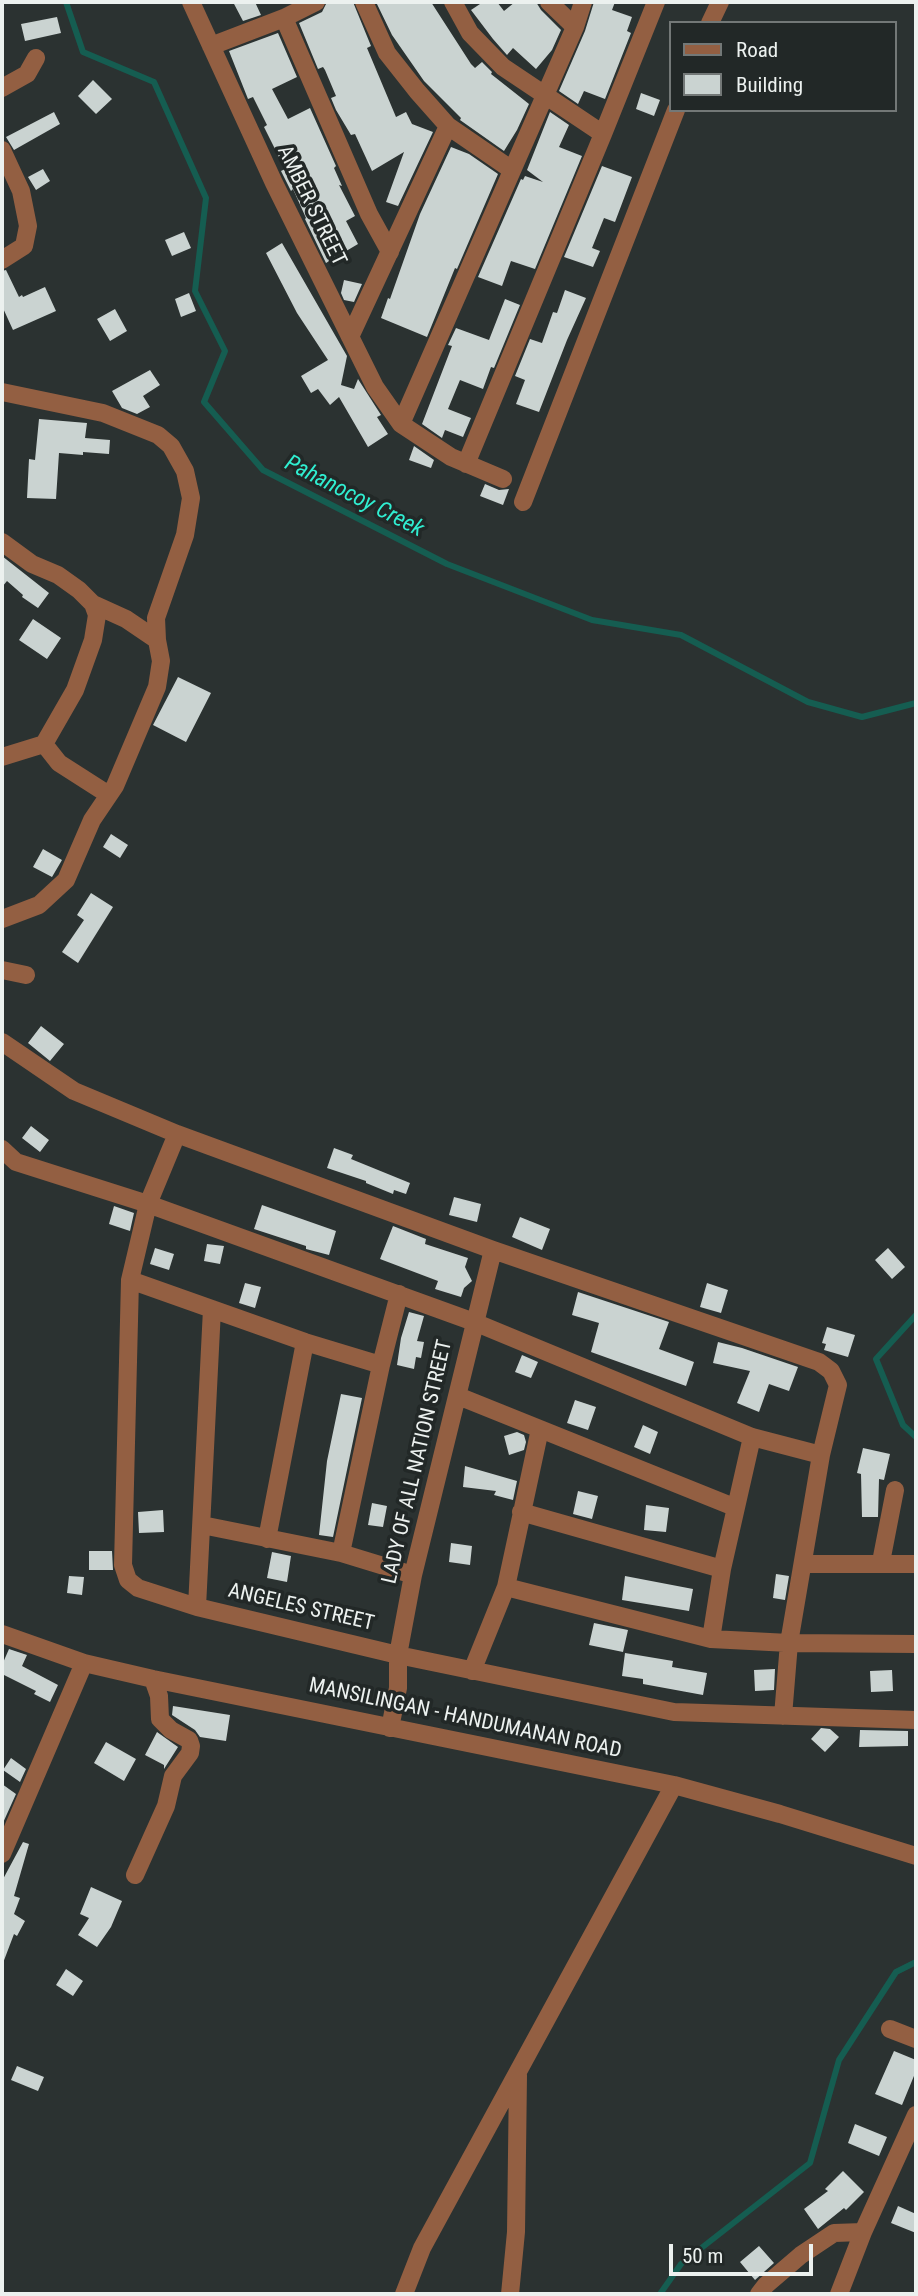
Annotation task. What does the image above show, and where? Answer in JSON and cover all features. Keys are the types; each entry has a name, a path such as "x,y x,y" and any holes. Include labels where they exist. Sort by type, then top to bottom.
{"street":[{"name":"AMBER STREET","path":"191,2 274,183 350,337 375,387 401,424"},
{"path":"211,46 284,18 316,2"},
{"path":"364,2 387,53 448,126 512,170"},
{"path":"453,2 470,33 503,66 603,134"},
{"path":"549,2 575,27"},
{"path":"503,479 451,457 401,424 575,27 583,2"},
{"path":"466,464 656,2"},
{"path":"711,21 720,2"},
{"path":"284,18 369,214 390,252"},
{"path":"2,88 27,74 36,58"},
{"path":"523,502 675,112"},
{"path":"350,337 448,126"},
{"path":"2,150 6,170 21,191 28,226 24,246 2,260"},
{"path":"2,392 103,413 158,435 171,446 185,471 191,498 185,535 156,618 161,662 158,687 109,795 87,830 66,880 40,905 2,919"},
{"path":"2,542 32,564 58,575 93,604 126,619 157,640"},
{"path":"2,757 44,744 75,690 93,640 97,615 93,604"},
{"path":"44,744 59,762 109,795"},
{"path":"2,970 26,975"},
{"path":"2,1042 74,1091 177,1134 493,1250 819,1362 831,1371 838,1385 821,1455 789,1643 783,1716"},
{"name":"ANGELES STREET","path":"177,1134 148,1205 130,1280 123,1565 128,1580 138,1588 197,1607 398,1655 674,1712 916,1720"},
{"path":"2,1149 16,1162 148,1205 474,1322 752,1437 821,1455"},
{"name":"LADY OF ALL NATION STREET","path":"390,1728 398,1688 398,1655 413,1575 493,1250"},
{"path":"130,1280 305,1342 381,1365"},
{"path":"341,1553 399,1294"},
{"path":"197,1607 212,1309"},
{"path":"267,1539 305,1342"},
{"path":"458,1396 734,1507"},
{"path":"472,1671 506,1587 540,1429"},
{"path":"711,1639 734,1507 752,1437"},
{"path":"881,1562 895,1490"},
{"path":"521,1512 722,1569"},
{"path":"202,1525 341,1553 413,1575"},
{"path":"804,1564 916,1563"},
{"path":"506,1587 711,1639 916,1644"},
{"name":"MANSILINGAN - HANDUMANAN ROAD","path":"3,1637 84,1663 153,1679 233,1693 390,1728 674,1785 916,1856"},
{"path":"2,1854 84,1663"},
{"path":"135,1875 166,1805 173,1776 190,1753 191,1745 189,1740 171,1730 159,1719 159,1696 153,1679"},
{"path":"404,2294 422,2248 674,1785"},
{"path":"890,2029 916,2039"},
{"path":"510,2294 516,2232 518,2072"},
{"path":"839,2294 863,2232 916,2115"},
{"path":"759,2294 801,2255 834,2233 863,2232"}],"building":[{"path":"233,2 255,2 261,15 243,21"},
{"path":"327,2 353,2 371,46 367,48 396,117 406,112 412,124 433,132 398,206 386,202 404,152 372,171 355,134 351,135 336,110 331,98 336,96 325,70 323,67 318,69 299,23 322,12"},
{"path":"376,2 431,2 471,64 475,68 482,62 491,74 529,104 504,151 460,120 424,81 392,35"},
{"path":"483,2 497,2 504,11 515,2 536,2 561,30 552,50 536,69 513,48 507,55 493,39 471,10"},
{"path":"594,2 615,2 612,10 632,17 627,31 631,33 605,99 584,91 578,104 559,91 585,31"},
{"path":"57,17 61,33 25,41 21,24"},
{"path":"278,33 297,77 272,89 288,119 310,108 336,166 334,168 342,186 339,185 355,216 346,221 358,244 326,263 293,189 291,191 281,171 285,169 264,127 267,125 253,97 248,99 229,51"},
{"path":"93,80 112,99 96,114 78,96"},
{"path":"641,93 660,100 654,116 636,109"},
{"path":"54,112 60,124 14,150 6,137"},
{"path":"550,112 569,125 559,147 582,156 535,269 511,261 502,286 478,277 521,179 525,176 543,182 527,170"},
{"path":"451,147 469,154 498,174 427,337 381,318 420,214"},
{"path":"602,166 632,177 615,222 604,218 592,248 600,251 593,267 564,257"},
{"path":"43,169 50,181 36,190 28,177"},
{"path":"184,232 191,248 172,256 165,240"},
{"path":"282,243 347,356 341,385 354,389 358,379 381,415 377,417 388,434 368,447 339,397 330,405 318,389 311,393 301,376 328,360 297,313 266,253"},
{"path":"6,270 19,297 45,287 56,311 13,330 2,306 2,271"},
{"path":"344,280 362,284 354,302 344,300 341,293"},
{"path":"565,290 586,298 539,412 516,404 525,380 515,376 530,339 542,343 553,312 557,313"},
{"path":"189,293 196,311 181,317 175,299"},
{"path":"505,299 520,305 494,368 491,367 483,389 460,380 448,409 471,418 463,437 445,430 442,438 422,424 452,346 448,345 456,328 489,340"},
{"path":"115,309 127,331 110,341 97,319"},
{"path":"150,370 160,385 143,396 150,407 137,414 122,408 112,391"},
{"path":"39,419 87,423 85,438 110,440 109,454 59,453 56,499 27,498 29,459 35,460"},
{"path":"414,446 434,460 431,468 409,460"},
{"path":"485,484 499,490 509,489 503,505 480,496"},
{"path":"2,556 49,593 38,608 22,597 7,581 2,587"},
{"path":"33,619 61,638 47,659 19,640"},
{"path":"178,677 211,693 186,742 153,725"},
{"path":"111,834 128,845 120,858 103,847"},
{"path":"43,849 62,860 52,877 33,867"},
{"path":"91,893 113,907 78,963 62,952 84,920 77,915"},
{"path":"41,1026 64,1044 50,1061 28,1043"},
{"path":"31,1126 49,1140 40,1152 22,1138"},
{"path":"334,1148 353,1155 351,1159 410,1183 406,1194 394,1190 393,1194 366,1181 327,1168"},
{"path":"454,1197 481,1204 477,1222 449,1215"},
{"path":"262,1205 336,1231 329,1255 254,1229"},
{"path":"114,1206 134,1213 130,1231 109,1224"},
{"path":"520,1217 550,1229 542,1250 512,1237"},
{"path":"393,1226 426,1239 425,1244 468,1258 465,1267 472,1281 464,1288 461,1297 435,1289 438,1281 380,1259"},
{"path":"207,1244 224,1246 220,1264 204,1261"},
{"path":"155,1248 174,1254 169,1270 150,1264"},
{"path":"888,1248 905,1267 892,1279 875,1260"},
{"path":"245,1283 261,1287 255,1308 239,1303"},
{"path":"707,1283 728,1290 721,1313 700,1307"},
{"path":"578,1292 669,1322 659,1349 694,1362 686,1386 591,1352 599,1323 572,1315"},
{"path":"409,1312 424,1316 417,1341 424,1342 421,1358 416,1357 414,1369 397,1365"},
{"path":"827,1327 855,1335 848,1357 824,1350 826,1344 822,1343"},
{"path":"718,1342 798,1367 789,1391 769,1384 759,1412 737,1403 750,1371 713,1363"},
{"path":"522,1355 538,1362 531,1378 515,1372"},
{"path":"341,1394 362,1398 333,1537 319,1535 327,1461"},
{"path":"575,1400 596,1407 588,1430 567,1423"},
{"path":"643,1425 658,1432 650,1454 634,1447"},
{"path":"517,1432 524,1435 524,1450 509,1455 504,1436"},
{"path":"863,1448 890,1454 884,1480 879,1479 878,1517 862,1517 861,1474 857,1473"},
{"path":"465,1466 517,1481 513,1500 494,1495 496,1491 463,1487"},
{"path":"578,1491 598,1496 592,1519 573,1514"},
{"path":"372,1503 387,1506 383,1527 368,1525"},
{"path":"646,1505 669,1508 666,1532 644,1530"},
{"path":"163,1510 164,1532 139,1533 138,1512"},
{"path":"451,1543 472,1546 470,1565 449,1562"},
{"path":"89,1551 112,1551 113,1570 89,1570"},
{"path":"272,1552 291,1556 287,1582 267,1578"},
{"path":"776,1574 789,1576 785,1600 773,1598"},
{"path":"69,1576 84,1577 82,1595 67,1593"},
{"path":"625,1576 693,1589 689,1611 622,1600"},
{"path":"594,1623 628,1630 623,1652 589,1645"},
{"path":"9,1649 27,1655 22,1666 58,1685 50,1702 34,1694 36,1691 2,1674 2,1665"},
{"path":"625,1653 673,1661 672,1667 707,1673 703,1695 643,1684 643,1679 622,1676"},
{"path":"775,1669 774,1690 755,1691 754,1670"},
{"path":"892,1670 893,1691 871,1692 870,1671"},
{"path":"173,1706 230,1715 226,1741 200,1737 195,1730 172,1715"},
{"path":"821,1728 830,1729 839,1737 825,1752 811,1739"},
{"path":"860,1730 908,1731 908,1746 859,1747"},
{"path":"157,1732 178,1747 164,1769 164,1765 145,1755"},
{"path":"106,1742 136,1759 124,1781 94,1763"},
{"path":"11,1758 26,1769 20,1782 3,1770"},
{"path":"2,1784 16,1794 2,1825"},
{"path":"23,1842 29,1844 14,1896 20,1898 14,1914 25,1921 17,1936 14,1934 3,1963 2,1881"},
{"path":"91,1887 122,1901 111,1927 97,1947 78,1935 89,1918 80,1914"},
{"path":"66,1969 83,1981 73,1996 56,1985"},
{"path":"894,2051 916,2060 916,2071 902,2105 875,2094"},
{"path":"17,2066 44,2077 38,2091 11,2080"},
{"path":"855,2124 887,2137 879,2156 848,2143"},
{"path":"843,2171 864,2192 846,2210 844,2208 818,2229 804,2209 828,2191 825,2189"},
{"path":"898,2206 916,2214 916,2233 891,2223"},
{"path":"759,2246 774,2263 755,2280 740,2262"}],"waterway":[{"name":"Pahanocoy Creek","path":"66,2 83,52 154,82 206,198 195,291 225,351 204,402 263,470 447,564 592,620 681,635 808,702 862,717 916,703"},
{"name":"Pahanocoy Creek","path":"916,1315 876,1359 903,1425 916,1437"},
{"name":"Pahanocoy Creek","path":"660,2294 681,2264 810,2163 839,2060 896,1972 916,1962"}]}
